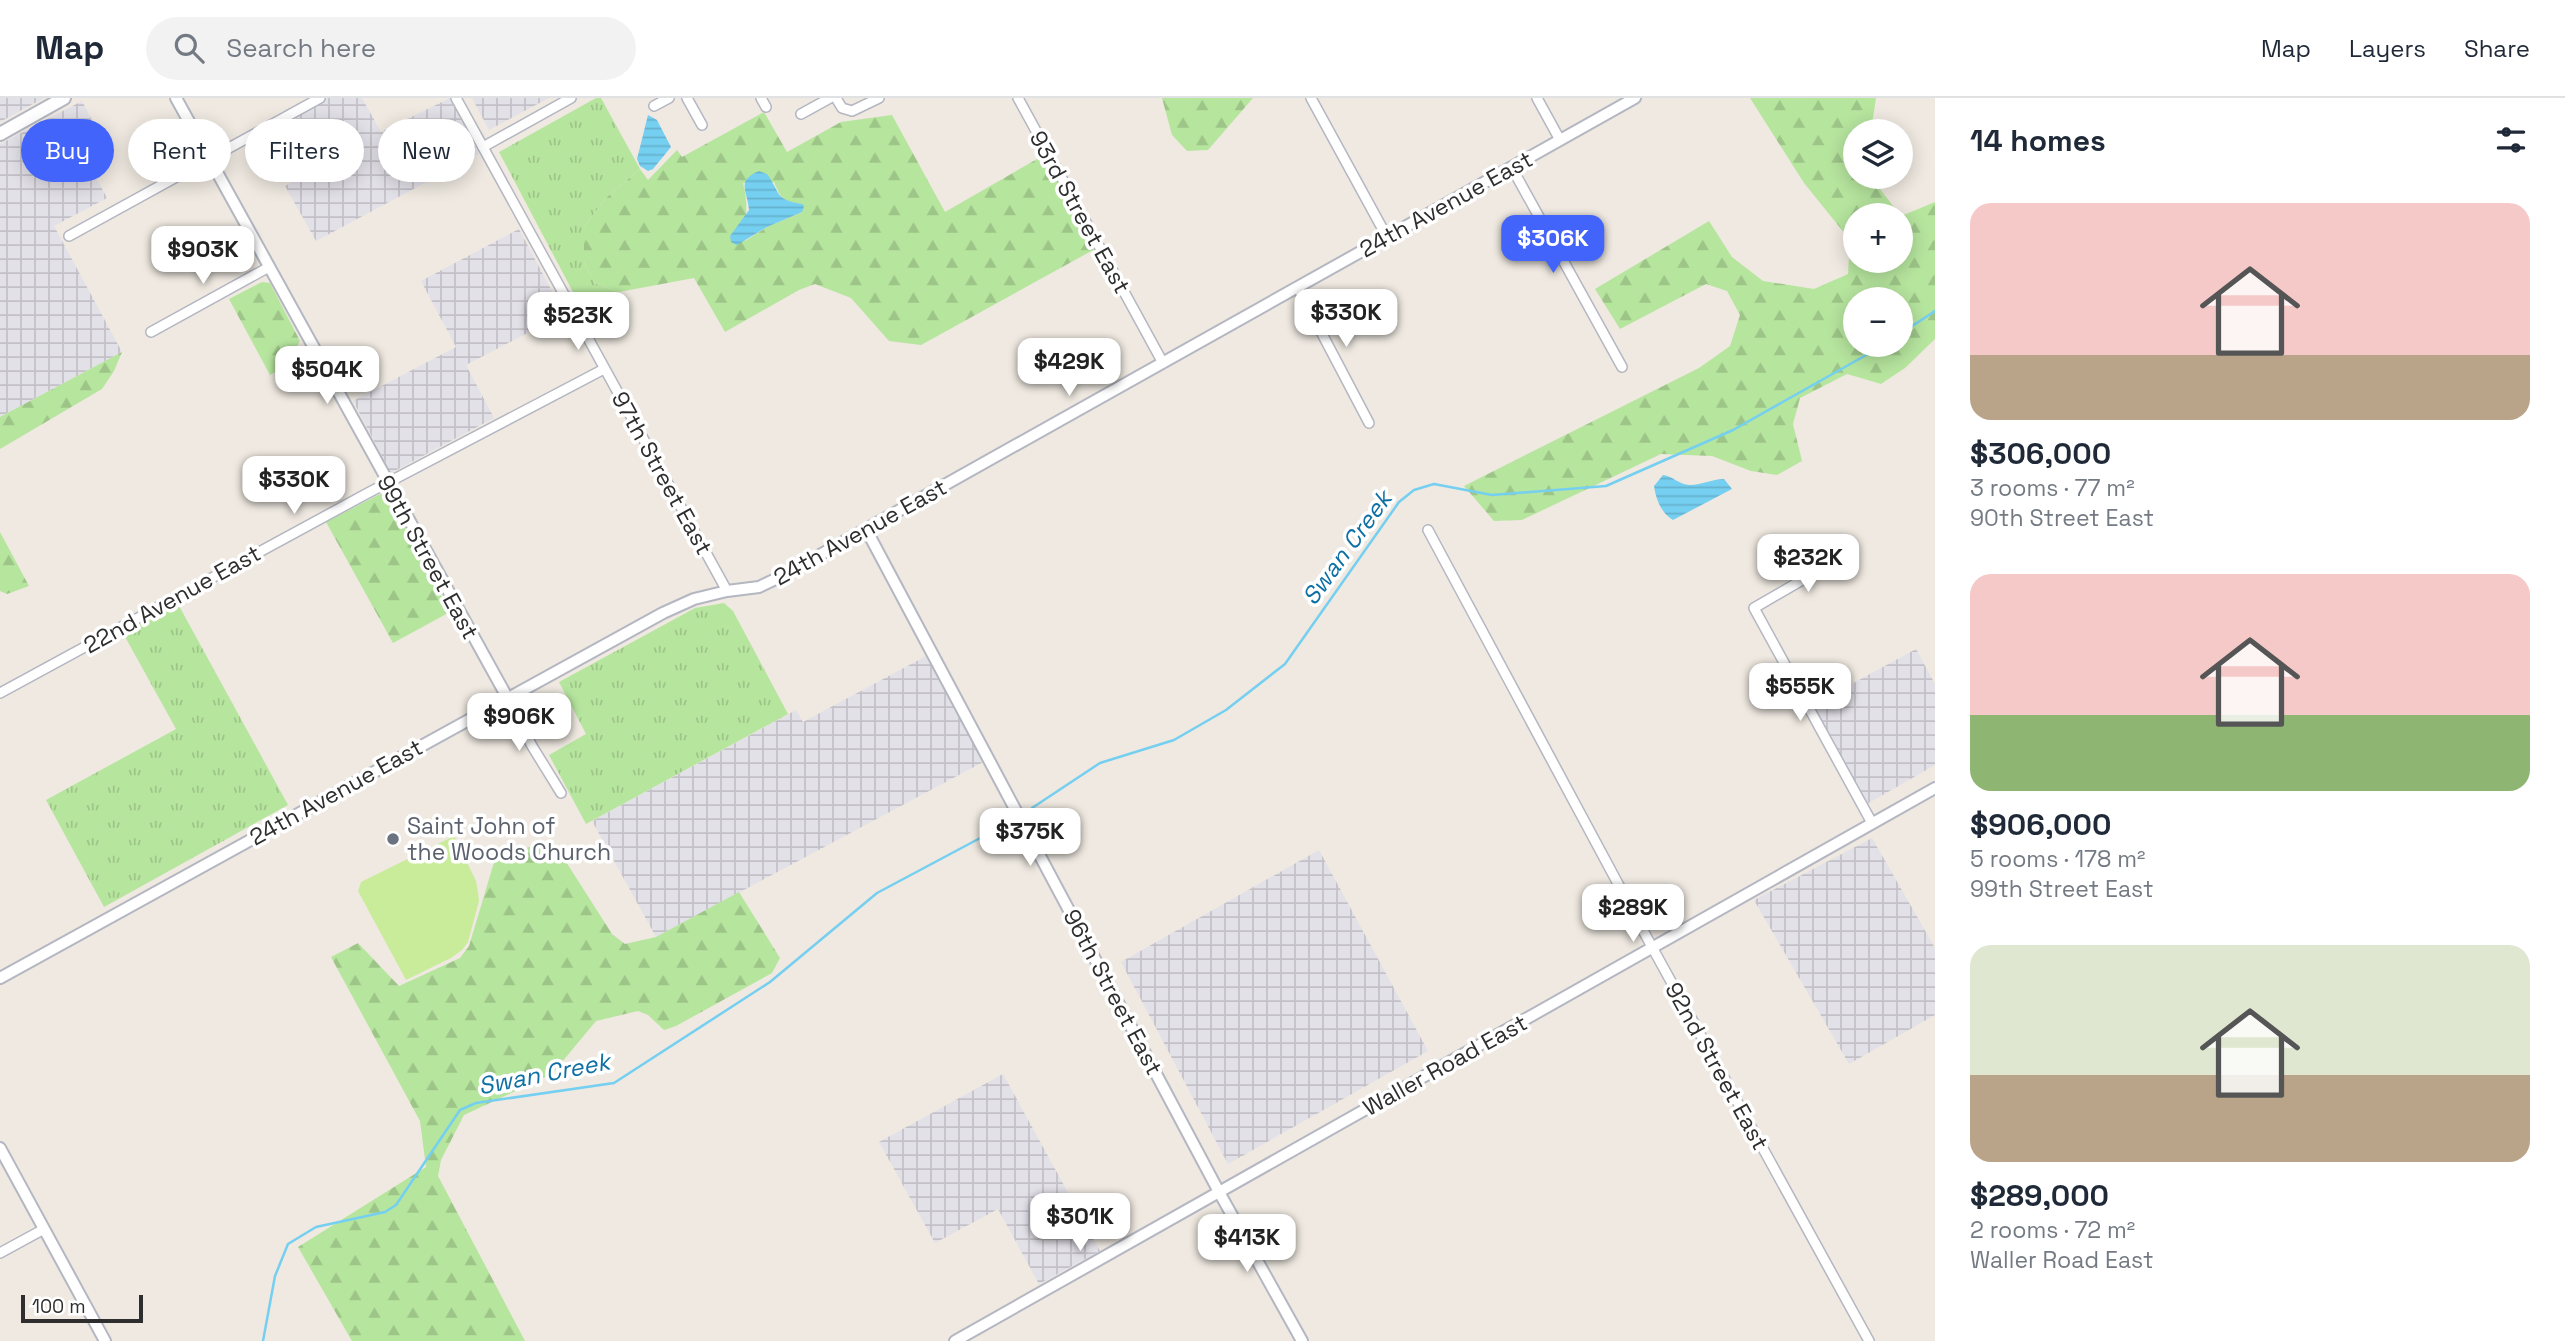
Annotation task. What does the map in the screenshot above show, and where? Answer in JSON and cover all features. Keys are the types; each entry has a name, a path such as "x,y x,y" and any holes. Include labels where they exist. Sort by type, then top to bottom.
{"main road":[{"path":"0,134 64,98"}],"street":[{"name":"99th Street East","path":"176,98 188,119"},
{"path":"231,147 320,98"},
{"name":"97th Street East","path":"456,98 727,591"},
{"path":"483,147 571,98"},
{"path":"654,106 669,98"},
{"path":"687,98 702,125"},
{"path":"761,98 766,107"},
{"path":"801,114 830,98"},
{"path":"836,98 842,108 852,111 880,98"},
{"name":"93rd Street East","path":"1018,98 1163,363"},
{"path":"1311,98 1387,236"},
{"path":"1537,98 1560,140"},
{"name":"24th Avenue East","path":"0,978 673,608 694,598 759,587 867,531 1635,98"},
{"path":"1512,167 1622,367"},
{"path":"69,236 168,182"},
{"name":"99th Street East","path":"223,182 532,746 561,793"},
{"path":"151,332 269,267"},
{"path":"1298,288 1369,423"},
{"name":"22nd Avenue East","path":"0,693 354,500 604,369"},
{"name":"92nd Street East","path":"1428,530 1652,947 1869,1341"},
{"name":"96th Street East","path":"867,531 1219,1192 1302,1341"},
{"path":"1847,554 1754,608 1872,823"},
{"name":"Waller Road East","path":"955,1341 1935,788"},
{"path":"0,1148 105,1341"},
{"path":"0,1253 44,1229"}],"shaded area":[{"path":"0,98 44,98 0,122"},
{"path":"327,98 362,98 378,127 378,182 427,182 316,241 285,186 293,182 364,182 364,119 296,119 294,115"},
{"path":"450,98 461,119 407,119"},
{"path":"472,98 549,98 489,130"},
{"path":"82,101 91,119 48,119"},
{"path":"21,133 21,182 98,182 107,198 54,226 122,352 0,417 0,144"},
{"path":"519,229 564,314 466,365 494,418 391,473 353,401 456,347 421,281"},
{"path":"1916,649 1935,684 1935,765 1867,804 1813,705"},
{"path":"928,655 985,761 656,937 592,821 796,710 803,722"},
{"path":"1872,838 1935,948 1935,1015 1849,1064 1754,900"},
{"path":"1319,850 1428,1051 1228,1164 1121,962"},
{"path":"1003,1074 1100,1251 1039,1284 998,1209 935,1243 879,1142"}],"green space":[{"path":"596,98 601,98 640,169 607,197 584,227 584,262 595,283 619,292 583,311 499,152"},
{"path":"1162,98 1253,98 1208,150 1187,151 1172,135"},
{"path":"1750,98 1876,98 1873,119 1843,119 1843,189 1880,189 1891,203 1843,203 1843,231 1804,183"},
{"path":"764,112 787,152 841,122 892,115 945,212 1044,155 1095,249 921,345 889,341 851,298 815,284 799,290 725,332 694,278 619,292 595,283 584,262 584,227 607,197 640,169 648,180 677,150 682,157","holes":["774,182 781,197 802,204 802,212 767,227 745,241 746,205 743,183"]},
{"path":"1935,202 1935,339 1905,368 1881,384 1847,374 1800,398 1793,424 1802,461 1777,475 1751,471 1712,456 1661,454 1522,520 1494,521 1464,486 1699,368 1730,346 1740,315 1727,291 1706,284 1620,329 1595,289 1709,221 1732,257 1763,281 1814,289 1848,274 1913,273 1913,211"},
{"path":"262,282 270,283 300,341 287,365 270,375 229,299"},
{"path":"122,352 102,389 0,449 0,417"},
{"path":"380,494 388,496 450,612 393,643 326,522"},
{"path":"0,532 29,586 7,594 0,591"},
{"path":"724,603 733,611 788,714 586,824 549,755 586,734 559,682 695,608"},
{"path":"178,604 288,805 104,907 46,800 176,729 123,633"},
{"path":"454,836 476,881 478,892 479,901 468,942 451,958 406,980 358,891 361,882"},
{"path":"543,842 554,843 612,934 625,944 656,937 739,892 780,958 772,973 676,1026 664,1030 648,1015 638,1011 596,1021 552,1074 464,1115 441,1160 438,1176 525,1341 352,1341 298,1247 426,1167 420,1121 331,957 358,943 399,986 460,958 469,946 495,859"}],"water":[{"path":"648,115 657,120 671,147 653,169 648,171 640,166 637,159"},
{"path":"759,171 767,174 783,198 804,206 802,212 767,227 737,245 731,242 730,236 749,210 745,182"},
{"path":"1663,475 1690,485 1724,479 1732,489 1673,520 1662,510 1655,491 1654,486"}],"waterway":[{"name":"Swan Creek","path":"1913,325 1935,311"},
{"name":"Swan Creek","path":"1032,808 1100,763 1174,740 1226,710 1285,664 1399,502 1414,490 1434,484 1492,495 1606,486 1733,430 1863,357"},
{"name":"Swan Creek","path":"263,1341 275,1276 288,1244 316,1227 385,1212 396,1205 460,1110 476,1103 614,1083 770,982 877,893 1014,820"}],"place":[{"name":"Saint John of the Woods Church","path":"393,839"}]}
